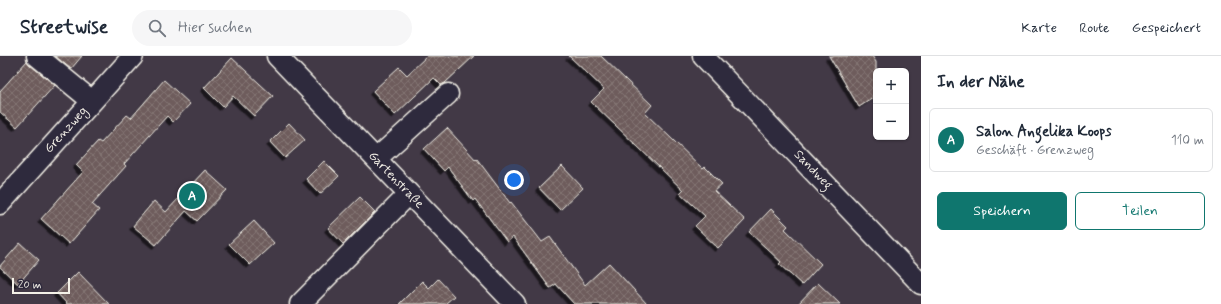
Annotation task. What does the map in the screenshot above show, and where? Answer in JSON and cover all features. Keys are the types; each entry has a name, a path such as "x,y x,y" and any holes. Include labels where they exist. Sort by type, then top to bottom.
{"street":[{"path":"37,56 92,101"},
{"name":"Grenzweg","path":"0,204 133,56"},
{"name":"Gartenstraße","path":"276,56 515,304"},
{"name":"Sandweg","path":"703,56 921,284"},
{"path":"376,159 448,94"},
{"path":"300,304 409,194"}],"building":[{"path":"55,56 82,56 71,69"},
{"path":"427,56 474,56 445,83 441,85 434,78 395,115 373,91 399,67 407,75"},
{"path":"569,56 601,56 652,105 645,113 703,169 705,167 722,184 714,191 745,220 718,248 695,226 705,216 680,193 683,190 591,102 604,89"},
{"path":"829,56 872,56 876,62 876,68 873,68 873,98 859,107"},
{"path":"232,58 273,96 254,116 233,96 223,107 204,88"},
{"path":"27,61 55,85 17,127 0,112 0,91"},
{"path":"164,80 190,104 173,122 167,116 124,164 126,166 92,204 99,210 69,244 41,219 83,172 76,165 98,141 101,143 127,115 131,118"},
{"path":"289,123 305,140 285,158 270,142"},
{"path":"447,128 476,160 477,159 542,242 550,237 585,285 609,263 647,304 574,304 556,284 550,288 513,237 507,242 475,199 473,201 448,167 444,171 424,149"},
{"path":"324,161 339,176 320,194 306,179"},
{"path":"562,166 583,188 560,210 539,188"},
{"path":"205,170 227,190 197,221 186,211 156,245 133,226 154,201 166,212"},
{"path":"360,197 375,212 343,244 328,228"},
{"path":"771,209 788,226 785,229 821,264 802,285 779,264 781,262 749,232"},
{"path":"254,221 274,243 250,265 229,244"},
{"path":"20,243 39,260 18,284 0,266"},
{"path":"78,272 109,304 67,304 57,293"},
{"path":"438,279 454,296 445,304 399,304 422,281 429,288"},
{"path":"818,283 840,304 798,304"}],"place":[{"name":"Salon Angelika Koops","path":"192,196"}]}
